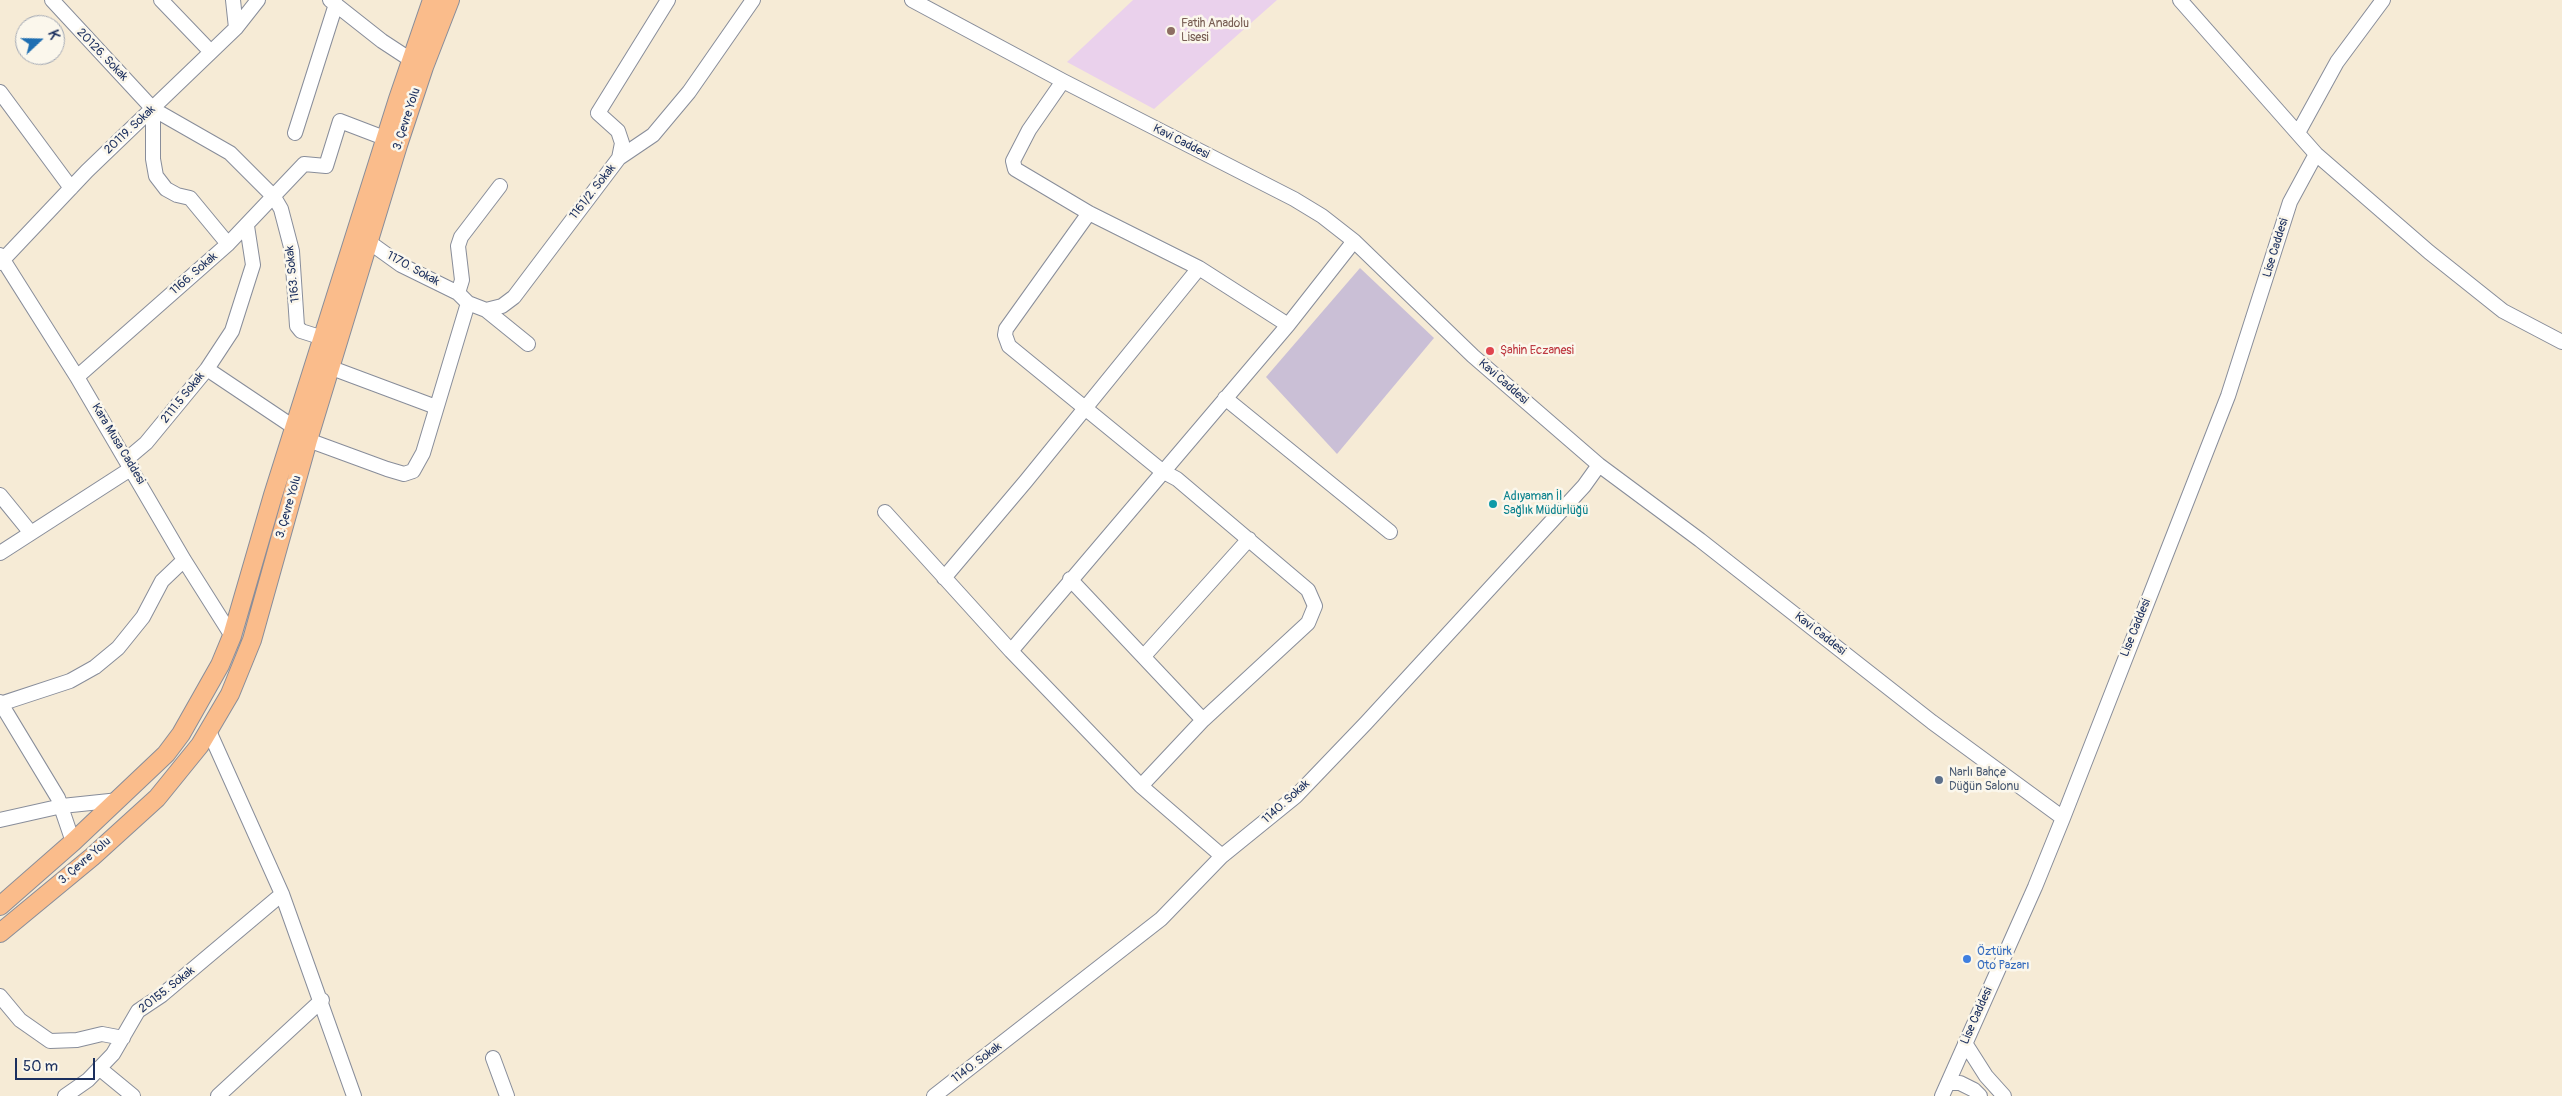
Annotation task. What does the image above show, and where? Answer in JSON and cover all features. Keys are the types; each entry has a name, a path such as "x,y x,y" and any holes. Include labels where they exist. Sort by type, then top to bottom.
{"main road":[{"name":"3. Çevre Yolu","path":"0,933 92,857 157,798 180,772 209,731 230,694 252,640 323,338 411,60 432,0"},
{"name":"3. Çevre Yolu","path":"0,906 153,768 181,734 220,666 301,434 329,367 424,67 450,0"}],"street":[{"name":"20126. Sokak","path":"52,0 153,109 230,153 274,196"},
{"path":"161,0 210,52"},
{"path":"233,0 236,28"},
{"name":"20119. Sokak","path":"1,259 71,188 236,28 258,0"},
{"path":"619,158 622,144 618,131 598,113 668,0"},
{"name":"1161/2. Sokak","path":"486,310 502,306 514,297 619,158 654,135 689,92 753,0"},
{"name":"Kavi Caddesi","path":"912,0 1062,81 1301,203 1354,241 1473,356 1599,465 1700,540 1932,722 2063,818"},
{"path":"2180,0 2316,154 2502,311 2562,342"},
{"path":"2298,133 2337,62 2383,0"},
{"path":"295,133 333,2 382,42 411,60"},
{"path":"1062,81 1029,130 1013,161 1015,169 1089,213 1199,268 1288,325"},
{"path":"0,92 71,188"},
{"path":"153,109 153,159 156,176 166,189 177,195 190,198 228,244"},
{"name":"1166. Sokak","path":"77,377 228,244 304,164 326,166 340,121 386,139"},
{"name":"Lise Caddesi","path":"1942,1096 2063,818 2228,396 2292,196 2316,154"},
{"name":"2111.5 Sokak","path":"0,553 130,463 207,369 301,434 404,474 413,471 423,453 463,298 458,246 461,237 500,186"},
{"name":"1163. Sokak","path":"274,196 281,209 292,251 297,326 301,331 323,338"},
{"path":"1089,213 1006,328 1005,334 1009,346 1162,471 1176,479 1249,539 1308,590 1313,597 1314,611 1308,623 1287,645 1202,720 1141,786"},
{"path":"207,369 232,331 253,265 252,247 247,226"},
{"path":"1012,651 1070,579 1288,325 1354,241"},
{"name":"1170. Sokak","path":"369,242 401,265 486,310 528,344"},
{"name":"Kara Musa Caddesi","path":"1,259 130,463 184,560 232,636"},
{"path":"944,578 1026,481 1199,268"},
{"path":"329,367 436,407"},
{"path":"1225,398 1390,532"},
{"name":"1140. Sokak","path":"934,1096 1161,919 1222,856 1296,796 1360,730 1584,486 1599,465"},
{"path":"0,495 31,532"},
{"path":"885,512 1012,651 1141,786 1222,856"},
{"path":"1144,656 1249,539"},
{"path":"73,842 62,806 0,703 70,681 95,667 118,648 143,617 162,581 184,560"},
{"path":"1070,579 1202,720"},
{"path":"209,731 282,894 322,1000 354,1096"},
{"path":"0,820 62,806 119,800"},
{"name":"20155. Sokak","path":"66,1096 88,1080 113,1054 138,1011 162,994 282,894"},
{"path":"0,996 20,1020 50,1041 77,1040 102,1034 123,1038"},
{"path":"218,1096 322,1000"},
{"path":"1965,1043 1986,1076 2004,1096"},
{"path":"492,1058 508,1096"},
{"path":"99,1068 133,1096"},
{"path":"1948,1082 1960,1083 1974,1090 1980,1096"}],"shaded area":[{"name":"Fatih Anadolu Lisesi","path":"1133,0 1277,0 1154,109 1067,62"},
{"path":"1360,268 1434,338 1337,454 1266,377"}],"place":[{"name":"Fatih Anadolu Lisesi","path":"1171,31"},
{"name":"Şahin Eczanesi","path":"1490,351"},
{"name":"Adıyaman İl Sağlık Müdürlüğü","path":"1493,504"},
{"name":"Narlı Bahçe Düğün Salonu","path":"1939,780"},
{"name":"Öztürk Oto Pazarı","path":"1967,959"}]}
